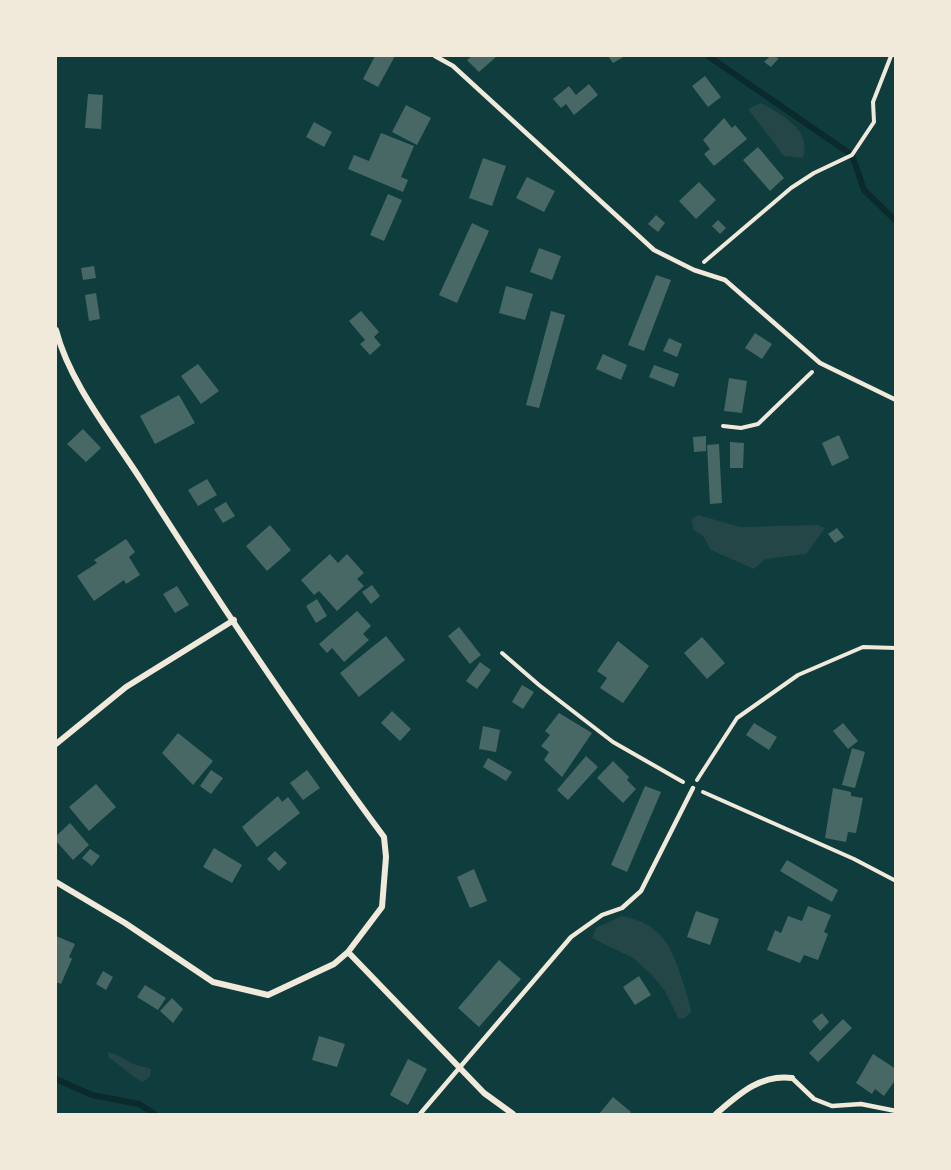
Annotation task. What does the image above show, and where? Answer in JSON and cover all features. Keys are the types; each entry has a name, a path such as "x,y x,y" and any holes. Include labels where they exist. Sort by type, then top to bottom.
{"street":[{"path":"56,330 59,344 80,386 234,620 384,837 386,857 382,907 348,952 334,964 268,995 213,982 125,923 56,882"},
{"path":"56,744 126,687 234,620"},
{"path":"348,952 484,1093 513,1114"},
{"path":"716,1114 748,1086 780,1076 792,1077"}],"lane":[{"path":"435,56 453,66 654,250 694,270 725,280 820,363 896,400"},
{"path":"420,1114 571,937 602,915 622,908 641,891 693,788"},
{"path":"792,1077 814,1099 832,1106 861,1104 896,1111"}],"path":[{"path":"694,270 792,188 814,173 852,155 874,122 873,102 891,56"},
{"path":"723,426 741,428 758,424 820,363"},
{"path":"693,788 737,718 798,675 863,647 896,648"},
{"path":"502,653 538,685 614,742 693,788 854,859 896,881"}],"shaded area":[{"path":"761,103 786,118 799,131 805,148 803,158 784,156 748,109"},
{"path":"698,515 740,527 818,525 825,528 806,554 765,559 754,569 711,550 703,536 694,530 691,520"},
{"path":"622,916 645,924 661,936 667,944 677,964 689,1003 691,1012 685,1018 679,1019 665,991 633,958 592,938 596,928"},
{"path":"108,1052 151,1069 150,1076 143,1082 138,1080 109,1058"}],"building":[{"path":"375,56 395,56 378,87 363,79"},
{"path":"472,56 497,56 479,72 467,60"},
{"path":"608,56 625,56 613,63"},
{"path":"770,56 779,58 771,67 764,62"},
{"path":"705,76 721,97 708,107 692,86"},
{"path":"589,84 598,95 574,115 566,104 561,108 553,99 569,86 576,95"},
{"path":"88,94 103,95 101,129 85,128"},
{"path":"406,105 431,118 417,145 392,132"},
{"path":"724,118 732,128 735,125 747,139 714,166 704,154 710,149 703,140"},
{"path":"314,122 332,132 324,147 306,137"},
{"path":"381,133 414,146 401,177 408,180 403,192 348,169 354,155 369,161"},
{"path":"758,147 784,178 770,191 743,160"},
{"path":"483,158 506,166 492,206 469,198"},
{"path":"527,177 555,191 544,212 516,198"},
{"path":"699,182 716,200 696,219 679,201"},
{"path":"388,194 402,200 384,241 370,235"},
{"path":"656,215 665,223 658,232 648,224"},
{"path":"718,220 726,228 720,234 712,226"},
{"path":"472,223 489,231 457,303 439,295"},
{"path":"539,248 561,256 552,280 530,272"},
{"path":"94,266 96,278 83,280 81,268"},
{"path":"656,275 671,280 644,351 628,345"},
{"path":"506,286 533,294 525,320 499,313"},
{"path":"96,293 100,319 89,321 85,295"},
{"path":"361,311 379,332 374,337 381,345 370,355 360,344 365,340 349,321"},
{"path":"551,311 565,315 539,408 526,405"},
{"path":"755,333 772,344 762,359 745,348"},
{"path":"669,338 682,344 677,357 663,351"},
{"path":"603,354 627,365 621,380 596,369"},
{"path":"198,364 219,391 201,404 181,376"},
{"path":"654,365 679,374 674,387 649,377"},
{"path":"729,378 747,381 742,413 724,411"},
{"path":"179,395 195,423 155,444 140,416"},
{"path":"83,429 101,448 86,462 67,444"},
{"path":"839,435 849,458 832,466 822,443"},
{"path":"706,436 706,451 694,452 693,437"},
{"path":"730,442 744,443 743,468 730,468"},
{"path":"719,444 722,503 710,504 707,445"},
{"path":"207,479 217,495 198,506 188,490"},
{"path":"226,502 235,516 223,523 214,509"},
{"path":"270,525 291,550 267,571 246,546"},
{"path":"837,528 844,537 835,543 828,534"},
{"path":"126,539 135,552 129,557 140,575 126,584 124,580 94,601 77,576 97,563 94,560"},
{"path":"330,554 338,563 347,554 364,573 357,579 364,586 337,611 319,591 314,595 301,580"},
{"path":"372,585 380,596 371,604 362,592"},
{"path":"177,586 189,605 175,613 163,594"},
{"path":"317,599 327,616 316,623 306,606"},
{"path":"357,611 371,626 363,634 369,640 344,662 332,648 327,653 319,644"},
{"path":"459,627 481,655 470,664 448,636"},
{"path":"386,636 405,660 359,697 340,673"},
{"path":"702,637 725,663 707,679 684,653"},
{"path":"618,641 649,666 623,703 600,688 607,678 597,671"},
{"path":"480,662 491,670 477,689 466,681"},
{"path":"522,685 534,692 523,709 512,702"},
{"path":"392,711 411,729 400,741 381,723"},
{"path":"559,713 592,733 562,777 544,760 549,752 541,746 550,735 545,731"},
{"path":"754,723 777,737 769,750 746,735"},
{"path":"843,723 858,741 848,749 833,731"},
{"path":"483,726 500,730 496,752 479,749"},
{"path":"178,733 213,761 193,785 162,753"},
{"path":"852,748 865,752 855,788 842,785"},
{"path":"586,756 598,767 568,800 557,790"},
{"path":"488,758 512,772 506,781 483,767"},
{"path":"613,761 629,777 627,780 636,789 623,803 597,778"},
{"path":"211,770 223,778 211,794 200,786"},
{"path":"307,770 320,788 303,800 290,783"},
{"path":"96,784 116,807 89,831 69,807"},
{"path":"645,786 661,792 627,872 611,865"},
{"path":"833,788 851,792 851,796 863,798 856,833 848,832 846,842 825,838"},
{"path":"278,796 282,802 288,797 300,813 257,847 242,827"},
{"path":"70,823 89,845 73,860 56,841 56,836"},
{"path":"214,848 242,865 232,883 203,867"},
{"path":"90,849 100,856 92,866 82,858"},
{"path":"275,851 287,863 279,871 267,859"},
{"path":"787,860 838,890 832,902 780,871"},
{"path":"474,869 487,901 470,908 457,877"},
{"path":"808,906 831,915 824,932 828,934 818,960 804,955 800,963 767,950 775,930 781,933 788,916 802,921"},
{"path":"696,911 719,919 710,945 687,937"},
{"path":"56,936 75,944 69,957 72,959 61,984 56,982"},
{"path":"499,960 521,979 479,1027 458,1008"},
{"path":"103,971 113,977 106,990 96,984"},
{"path":"639,976 651,995 635,1005 623,987"},
{"path":"145,985 166,998 158,1010 137,997"},
{"path":"172,998 183,1009 173,1023 160,1011"},
{"path":"822,1013 829,1022 820,1031 812,1021"},
{"path":"843,1019 852,1028 818,1062 809,1053"},
{"path":"319,1036 345,1044 337,1067 312,1060"},
{"path":"873,1054 896,1069 896,1079 884,1096 875,1089 872,1094 856,1083"},
{"path":"408,1059 427,1069 408,1105 390,1095"},
{"path":"613,1097 631,1112 629,1114 599,1114"}],"waterway":[{"path":"708,56 852,155 864,190 896,221"},
{"path":"56,1079 92,1095 139,1104 155,1114"}]}
